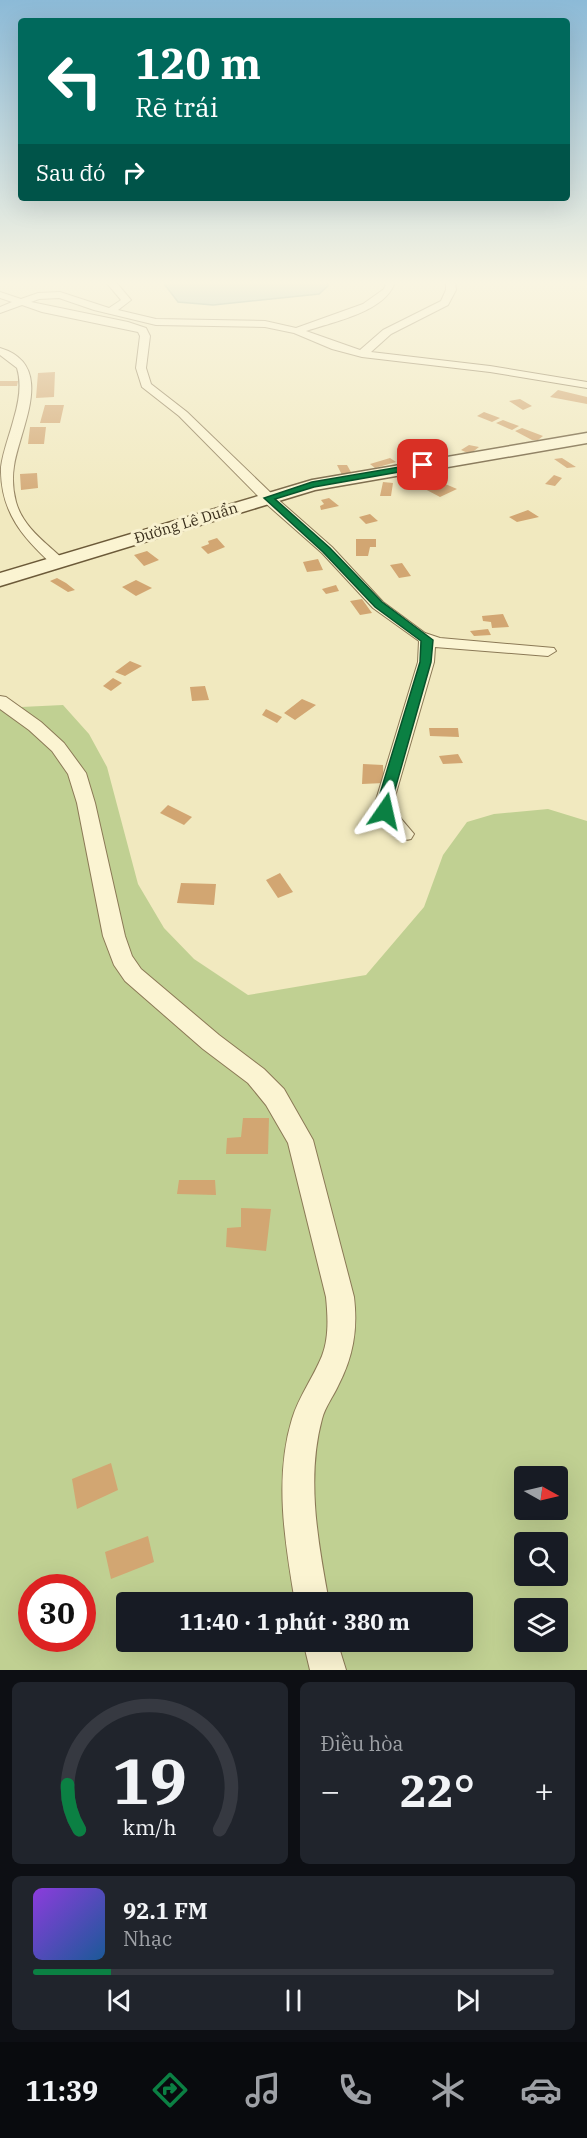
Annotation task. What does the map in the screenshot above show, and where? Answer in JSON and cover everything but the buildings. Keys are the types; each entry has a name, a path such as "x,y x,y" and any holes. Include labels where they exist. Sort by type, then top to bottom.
{"main road":[{"name":"Đường Lê Duẩn","path":"0,580 312,485 587,438"}],"street":[{"path":"10,359 22,368 25,375 25,392 8,462 7,495 11,510 24,530 58,562"},
{"path":"142,359 141,368 146,385 183,414 268,498 327,550 378,605 427,640 548,651"},
{"path":"406,359 479,367 587,386"},
{"path":"404,834 388,818 385,811 385,800 426,662 427,640"},
{"path":"0,700 35,726 58,747 77,773 114,936 122,959 133,975 211,1042 256,1076 275,1097 300,1140 340,1298 343,1320 342,1339 333,1365 315,1395 306,1421 301,1454 300,1527 310,1592"},
{"path":"323,1652 328,1670"}],"green space":[{"path":"63,705 89,734 107,767 138,884 164,928 194,959 248,995 366,975 424,907 443,855 467,822 494,814 548,809 587,821 587,1670 0,1670 0,708"}],"route":[{"path":"385,811 385,800 426,662 427,640 378,605 327,550 268,498 312,485 423,465"}]}
